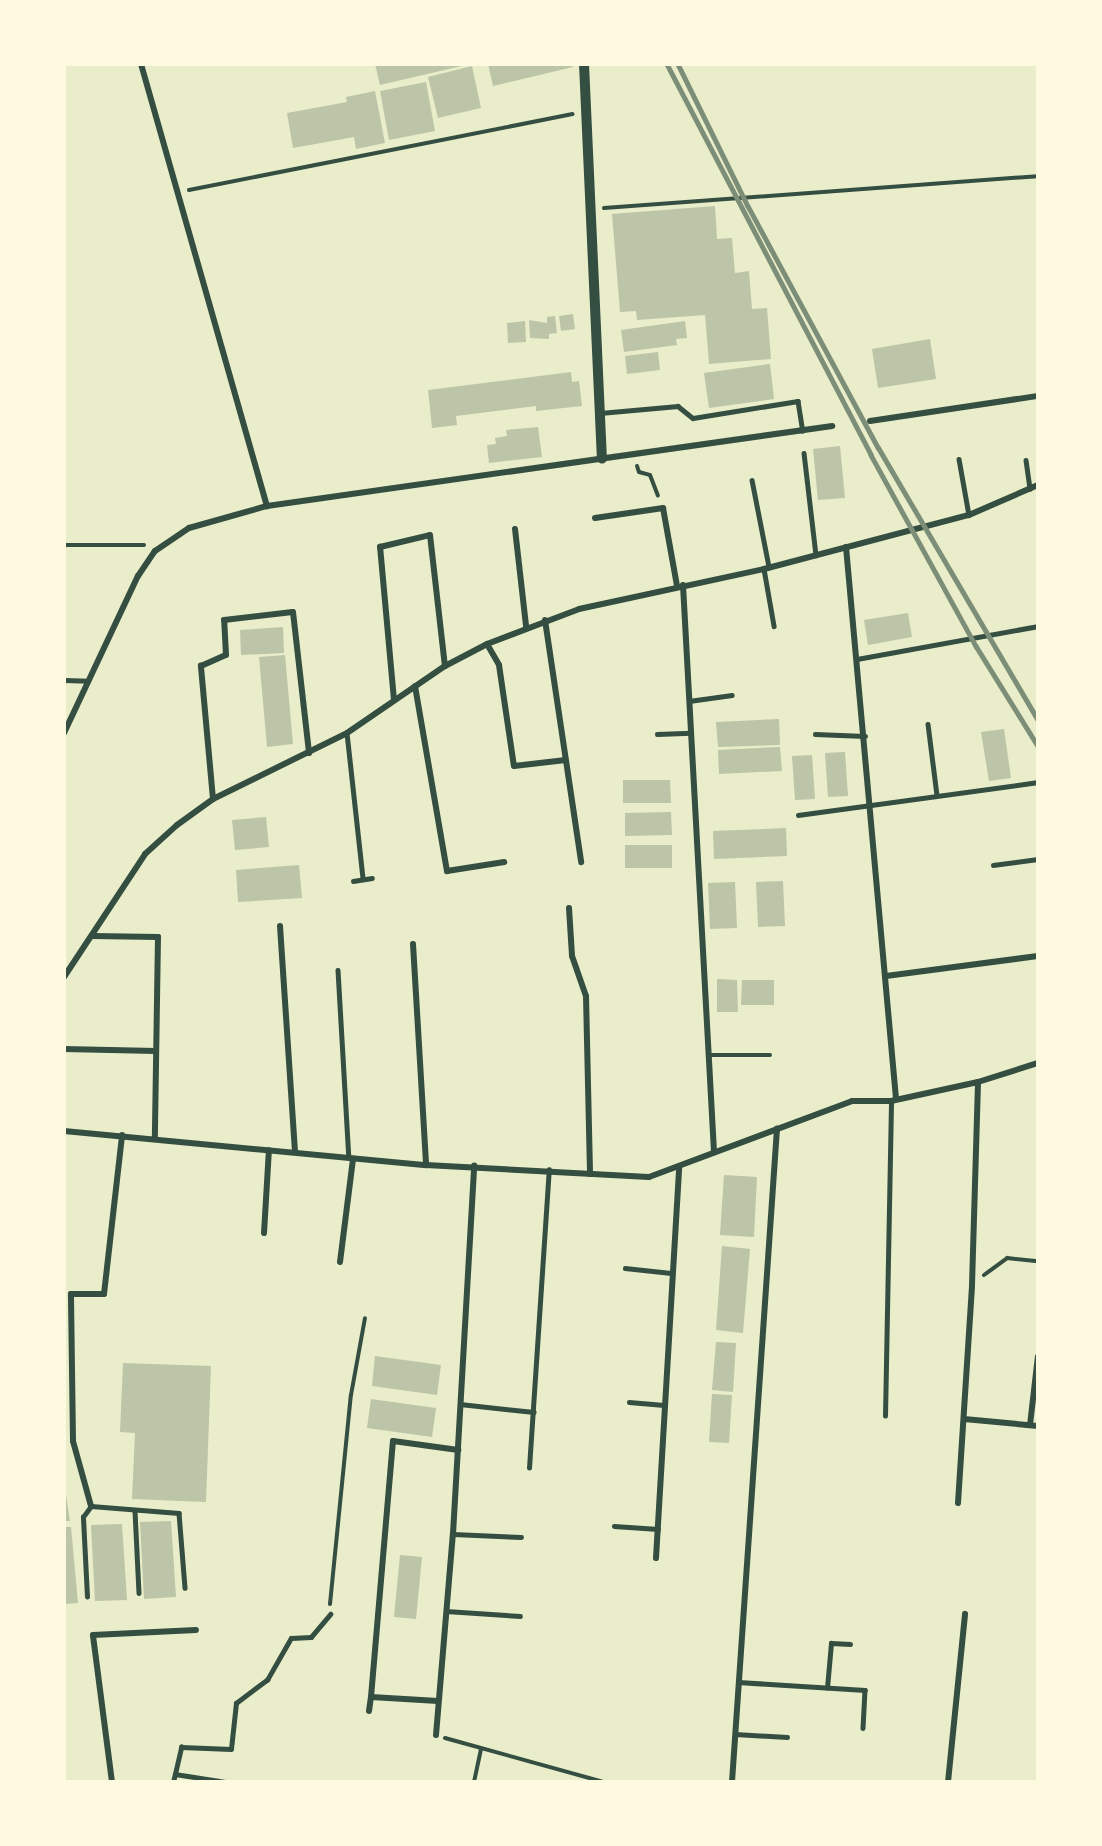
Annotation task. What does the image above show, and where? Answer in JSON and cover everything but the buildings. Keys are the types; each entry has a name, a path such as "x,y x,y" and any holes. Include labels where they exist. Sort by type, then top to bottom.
{"street":[{"path":"141,64 267,506"},
{"path":"584,64 602,459"},
{"path":"870,421 1038,396"},
{"path":"64,733 116,616 155,551 189,528 267,506 832,426"},
{"path":"64,977 145,854 213,799 347,733 445,666 487,644 545,620 680,586 766,568 969,515 1038,485"},
{"path":"595,518 663,508 680,586 691,733 714,1152"},
{"path":"515,529 526,626"},
{"path":"394,700 380,547 430,535 445,666"},
{"path":"846,547 872,804 893,1100"},
{"path":"213,799 201,666 226,655 224,620 293,612 309,753"},
{"path":"545,620 581,862"},
{"path":"487,644 499,665 514,765 566,760"},
{"path":"415,686 447,871 504,862"},
{"path":"569,908 572,956 586,996 590,1174"},
{"path":"280,926 295,1152"},
{"path":"92,936 158,937 155,1137"},
{"path":"413,944 426,1165"},
{"path":"886,976 1038,956"},
{"path":"64,1049 156,1051"},
{"path":"64,1131 155,1137 426,1165 649,1177 852,1101 893,1100 978,1082 1038,1063"},
{"path":"958,1503 972,1285 978,1082"},
{"path":"732,1782 777,1129"},
{"path":"91,1506 74,1441 71,1294 104,1294 122,1136"},
{"path":"264,1233 269,1150"},
{"path":"340,1262 351,1158"},
{"path":"436,1735 453,1534 474,1166"},
{"path":"656,1558 679,1167"},
{"path":"964,1419 1034,1425 1038,1356"},
{"path":"369,1711 393,1441 458,1450"},
{"path":"948,1782 965,1614"},
{"path":"112,1782 93,1635 196,1630"},
{"path":"371,1697 438,1701"}],"lane":[{"path":"600,413 678,406 693,418 798,401 803,431"},
{"path":"804,453 816,555"},
{"path":"959,459 969,515"},
{"path":"1026,460 1030,489"},
{"path":"752,480 774,626"},
{"path":"857,659 1038,626"},
{"path":"64,680 88,681"},
{"path":"689,701 732,695"},
{"path":"928,724 937,795"},
{"path":"347,733 363,879"},
{"path":"657,734 691,733"},
{"path":"815,734 865,736"},
{"path":"798,815 1038,782"},
{"path":"993,865 1038,859"},
{"path":"352,881 372,878"},
{"path":"338,970 351,1158"},
{"path":"708,1055 770,1055"},
{"path":"885,1416 893,1100"},
{"path":"529,1468 549,1170"},
{"path":"626,1268 671,1273"},
{"path":"629,1402 664,1405"},
{"path":"460,1404 534,1412"},
{"path":"87,1597 83,1517 91,1506 179,1513 185,1588"},
{"path":"135,1510 139,1593"},
{"path":"614,1526 658,1529"},
{"path":"453,1534 520,1537"},
{"path":"446,1611 520,1616"},
{"path":"173,1782 181,1748 231,1749 236,1703 267,1680 291,1638 311,1637 330,1614"},
{"path":"827,1688 831,1643 850,1644"},
{"path":"738,1682 865,1690 863,1728"},
{"path":"735,1734 787,1737"},
{"path":"175,1774 226,1782"}],"path":[{"path":"179,192 586,111"},
{"path":"592,209 1038,176"},
{"path":"637,467 652,480"},
{"path":"64,544 140,542 155,551"},
{"path":"972,1285 1007,1258 1038,1261"},
{"path":"330,1614 351,1395 365,1318"},
{"path":"436,1735 481,1749 542,1762 604,1782"},
{"path":"474,1782 481,1749"}],"railway":[{"path":"667,64 871,455 976,646 1038,746"},
{"path":"678,64 748,206 878,447 1038,720"}]}
